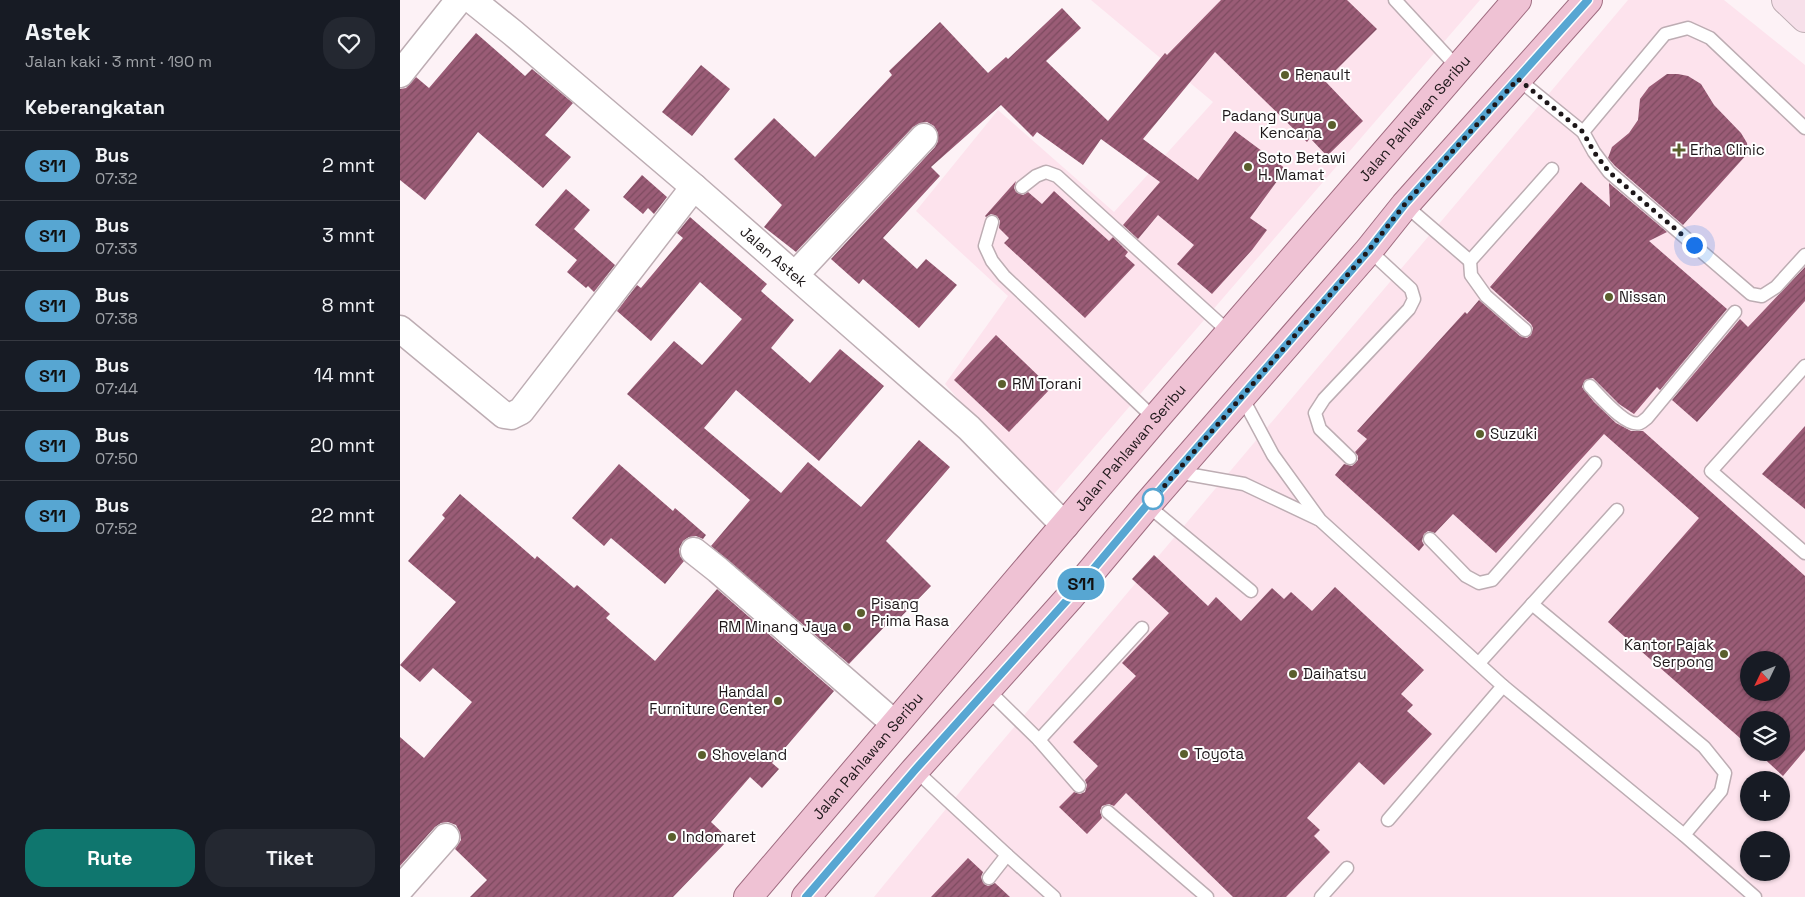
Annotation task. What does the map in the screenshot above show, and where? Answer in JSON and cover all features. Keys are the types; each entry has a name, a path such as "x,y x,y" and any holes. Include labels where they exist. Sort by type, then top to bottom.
{"main road":[{"name":"Jalan Pahlawan Seribu","path":"748,897 1516,0"},
{"path":"815,891 915,770 986,688 1069,598 1147,505 1369,250 1405,204 1588,0"},
{"path":"1786,0 1805,18"}],"street":[{"path":"400,74 459,0"},
{"name":"Jalan Astek","path":"472,0 694,187 970,428 1065,526"},
{"path":"795,275 924,137"},
{"path":"400,329 504,415 511,416 521,411 694,187"},
{"path":"694,552 718,570 895,724"},
{"path":"406,897 400,890 446,837"}],"lane":[{"path":"1395,0 1458,68"},
{"path":"1583,132 1665,34 1688,28 1710,38 1805,128"},
{"path":"1518,79 1583,132 1594,152 1609,172 1751,294 1762,296 1776,288 1805,255"},
{"path":"1470,261 1552,169"},
{"path":"1022,187 1036,176 1046,172 1057,176 1230,333"},
{"path":"1405,204 1470,261 1471,275 1486,296 1525,330"},
{"path":"992,222 985,246 992,262 1004,276 1156,419"},
{"path":"1350,458 1320,428 1315,413 1324,400 1409,309 1414,299 1411,289 1369,250"},
{"path":"1590,386 1623,418 1634,423 1640,423 1647,418 1734,312"},
{"path":"1805,366 1711,471 1805,553"},
{"path":"1242,397 1273,455 1320,520 1504,686 1684,835 1755,897"},
{"path":"1430,539 1466,576 1480,583 1492,580 1596,463"},
{"path":"1176,472 1244,484 1320,520"},
{"path":"1147,505 1251,592"},
{"path":"1479,664 1617,510"},
{"path":"1532,604 1704,748 1725,774 1721,791 1684,835"},
{"path":"1039,740 1142,628"},
{"path":"1388,820 1504,686"},
{"path":"986,688 1039,740 1079,786"},
{"path":"915,770 1054,897"},
{"path":"1108,812 1207,897"},
{"path":"989,878 1008,855"},
{"path":"1321,897 1347,868"}],"shaded area":[{"path":"1091,0 1480,0 1048,501 945,384 1008,296 916,211 998,110 1114,212 1213,102"},
{"path":"1628,0 1724,0 1805,65 1805,897 874,897 977,771"}],"building":[{"path":"1221,0 1347,0 1377,29 1325,81 1363,121 1327,156 1310,138 1307,142 1215,52 1143,139 1198,180 1235,131 1286,169 1250,218 1267,230 1252,250 1212,294 1177,264 1194,245 1158,215 1138,239 1123,225 1160,182 1101,139 1083,165 1037,132 1033,137 1001,105 931,167 940,176 883,238 917,269 926,259 957,285 919,328 863,279 859,284 831,259 935,147 938,141 938,133 934,126 927,122 913,127 796,252 764,227 782,205 734,159 774,118 815,157 892,75 889,71 940,22 988,73 1006,57 1008,59 1062,8 1081,28 1046,61 1108,121 1165,53 1167,55"},
{"path":"476,33 525,76 532,69 573,103 545,135 571,157 543,188 478,132 425,200 400,180 400,89 406,88 416,77 429,88"},
{"path":"701,65 730,89 692,136 662,112"},
{"name":"Erha Clinic","path":"1667,74 1688,76 1701,84 1714,105 1741,133 1747,143 1748,153 1683,225 1608,158 1612,147 1629,133 1638,120 1640,99 1649,87"},
{"path":"642,175 667,197 654,214 648,208 643,214 623,197"},
{"path":"1016,181 1014,188 1016,192 1023,195 1028,192 1042,204 1054,191 1109,241 1113,237 1128,252 1125,256 1135,265 1085,318 1004,243 1009,238 999,228 1000,221 997,216 991,214 985,216"},
{"path":"1581,182 1610,207 1609,183 1667,232 1649,241 1727,309 1660,390 1657,387 1634,414 1619,404 1593,378 1585,380 1582,387 1594,402 1616,423 1631,431 1643,431 1805,576 1805,750 1787,771 1778,771 1767,761 1790,761 1790,711 1740,711 1740,738 1608,622 1699,518 1604,434 1496,553 1453,514 1435,533 1428,531 1424,534 1422,541 1424,545 1419,551 1335,475 1344,464 1352,466 1358,460 1355,452 1367,439 1357,431 1465,312 1467,314 1479,300 1520,336 1527,338 1531,335 1533,328 1531,324 1490,287"},
{"path":"566,189 590,210 574,229 615,265 594,292 588,286 586,288 567,272 577,260 535,225"},
{"path":"690,217 767,284 761,291 794,320 771,348 810,383 840,349 884,386 819,461 736,390 704,428 781,493 808,462 861,507 919,440 950,467 886,541 931,586 893,625 889,622 849,664 711,546 750,500 627,394 674,341 702,365 742,319 700,282 651,341 617,311 637,285 641,288 683,238 677,233"},
{"path":"1805,267 1805,301 1697,422 1672,400 1740,319 1748,327"},
{"name":"RM Torani","path":"996,335 1051,388 1009,432 954,380"},
{"path":"1805,426 1805,509 1762,474"},
{"path":"619,464 673,511 675,508 706,535 703,539 696,536 689,537 683,541 679,549 680,556 684,561 665,584 611,538 604,546 572,518"},
{"path":"460,494 535,559 537,556 574,588 577,585 610,614 606,618 655,661 717,589 834,691 772,763 779,769 762,788 750,777 711,822 729,839 673,897 470,897 487,880 455,849 461,840 460,833 456,825 448,822 441,823 435,827 400,866 400,737 424,758 472,702 433,668 420,682 400,665 456,602 408,561 445,518 442,515"},
{"path":"1154,555 1208,606 1216,597 1241,621 1272,588 1284,599 1291,592 1312,611 1335,587 1424,670 1401,694 1413,705 1407,711 1432,734 1384,785 1359,762 1307,818 1320,830 1314,836 1330,852 1286,897 1233,897 1126,793 1114,806 1109,804 1102,806 1100,811 1102,818 1087,834 1059,807 1074,792 1080,794 1085,792 1087,785 1085,780 1098,766 1073,742 1136,676 1122,663 1169,613 1132,579"},
{"path":"968,858 983,872 981,877 984,884 988,886 995,883 1010,897 931,897"}],"bus line":[{"name":"S11","path":"806,897 986,688 1069,598 1147,505 1369,250 1405,204 1588,0"}],"place":[{"name":"Renault","path":"1285,75"},
{"name":"Padang Surya Kencana","path":"1332,125"},
{"name":"Erha Clinic","path":"1679,150"},
{"name":"Soto Betawi H. Mamat","path":"1248,167"},
{"name":"Nissan","path":"1609,297"},
{"name":"RM Torani","path":"1002,384"},
{"name":"Suzuki","path":"1480,434"},
{"name":"Pisang Prima Rasa","path":"861,613"},
{"name":"RM Minang Jaya","path":"847,627"},
{"name":"Kantor Pajak Serpong","path":"1724,654"},
{"name":"Daihatsu","path":"1293,674"},
{"name":"Handal Furniture Center","path":"778,701"},
{"name":"Toyota","path":"1184,754"},
{"name":"Shoveland","path":"702,755"},
{"name":"Indomaret","path":"672,837"}],"route":[{"path":"1153,499 1369,250 1405,204 1518,79 1583,132 1594,152 1609,172 1694,245"}]}
